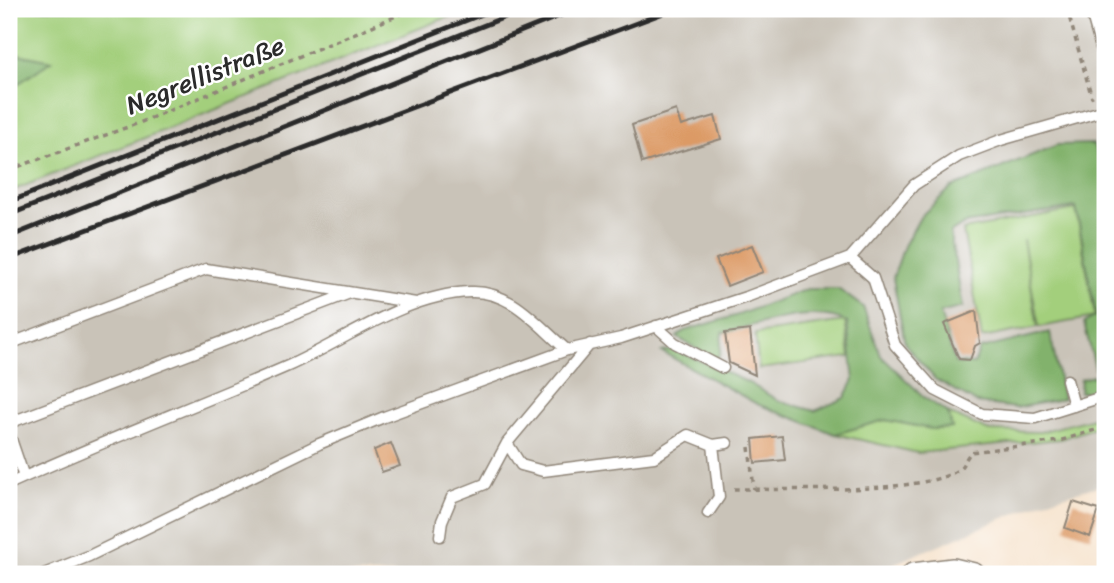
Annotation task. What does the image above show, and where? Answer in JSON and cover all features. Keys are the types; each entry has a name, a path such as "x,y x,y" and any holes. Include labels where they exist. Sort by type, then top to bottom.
{"street":[{"path":"913,574 953,569 974,574"}],"lane":[{"path":"1090,9 1105,62"},
{"path":"44,574 89,556 319,444 567,350 656,326 849,258 914,185 959,156 1001,140 1101,111"},
{"path":"849,258 873,278 895,345 935,390 982,414 1035,418 1105,396"},
{"path":"9,344 206,269 416,303"},
{"path":"9,485 291,364 416,303 470,292 504,298 525,312 567,350"},
{"path":"9,423 351,293"},
{"path":"656,326 675,343 723,368"},
{"path":"440,536 442,521 452,497 485,484 507,443 590,344"},
{"path":"1067,380 1074,406"},
{"path":"9,433 24,477"},
{"path":"507,443 521,465 543,471 654,457 688,435 713,446 727,443"},
{"path":"708,513 719,497 713,446"}],"path":[{"name":"Negrellistraße","path":"9,170 139,123 413,9"},
{"path":"1067,9 1082,71 1101,111 1105,139"},
{"path":"719,489 844,489 926,481 960,468 971,452 1059,441 1105,427"},
{"path":"741,448 752,446 754,489"}],"shaded area":[{"path":"468,9 1105,9 1105,484 1045,501 869,574 9,574 9,192"}],"green space":[{"path":"9,9 468,9 9,192"},
{"path":"9,52 51,61 9,90"},
{"path":"1093,144 1105,174 1105,387 1088,393 1080,392 1081,379 1097,375 1084,323 1096,316 1076,207 964,224 950,233 963,307 940,313 955,363 974,364 980,349 1050,332 1063,399 1016,408 977,403 935,379 905,344 893,278 904,246 921,216 951,188 1057,145"},
{"path":"1076,209 1095,317 1039,327 1023,240 1038,327 982,338 963,230"},
{"path":"807,289 838,289 863,307 881,356 925,398 948,413 952,428 932,429 885,420 835,434 757,404 662,352 674,349 747,382 779,401 815,411 845,398 854,380 847,322 833,317 802,315 722,333 720,354 715,360 677,337 684,331 738,315"},
{"path":"845,321 850,357 759,369 755,334"},
{"path":"948,413 989,431 1040,432 1105,415 1105,424 1060,439 918,453 835,434 885,420 932,429 952,428"}],"building":[{"path":"676,110 681,126 715,116 721,139 642,163 632,125"},
{"path":"752,245 763,272 727,286 716,259"},
{"path":"976,311 980,343 975,346 970,360 959,359 944,324"},
{"path":"750,330 755,375 729,363 725,333"},
{"path":"782,436 785,460 755,463 753,439"},
{"path":"391,443 400,466 382,472 374,450"},
{"path":"1073,502 1099,510 1090,537 1065,528"}],"railway":[{"path":"9,202 495,9"},
{"path":"9,215 525,9"},
{"path":"9,237 577,9"},
{"path":"9,259 674,9"}]}
